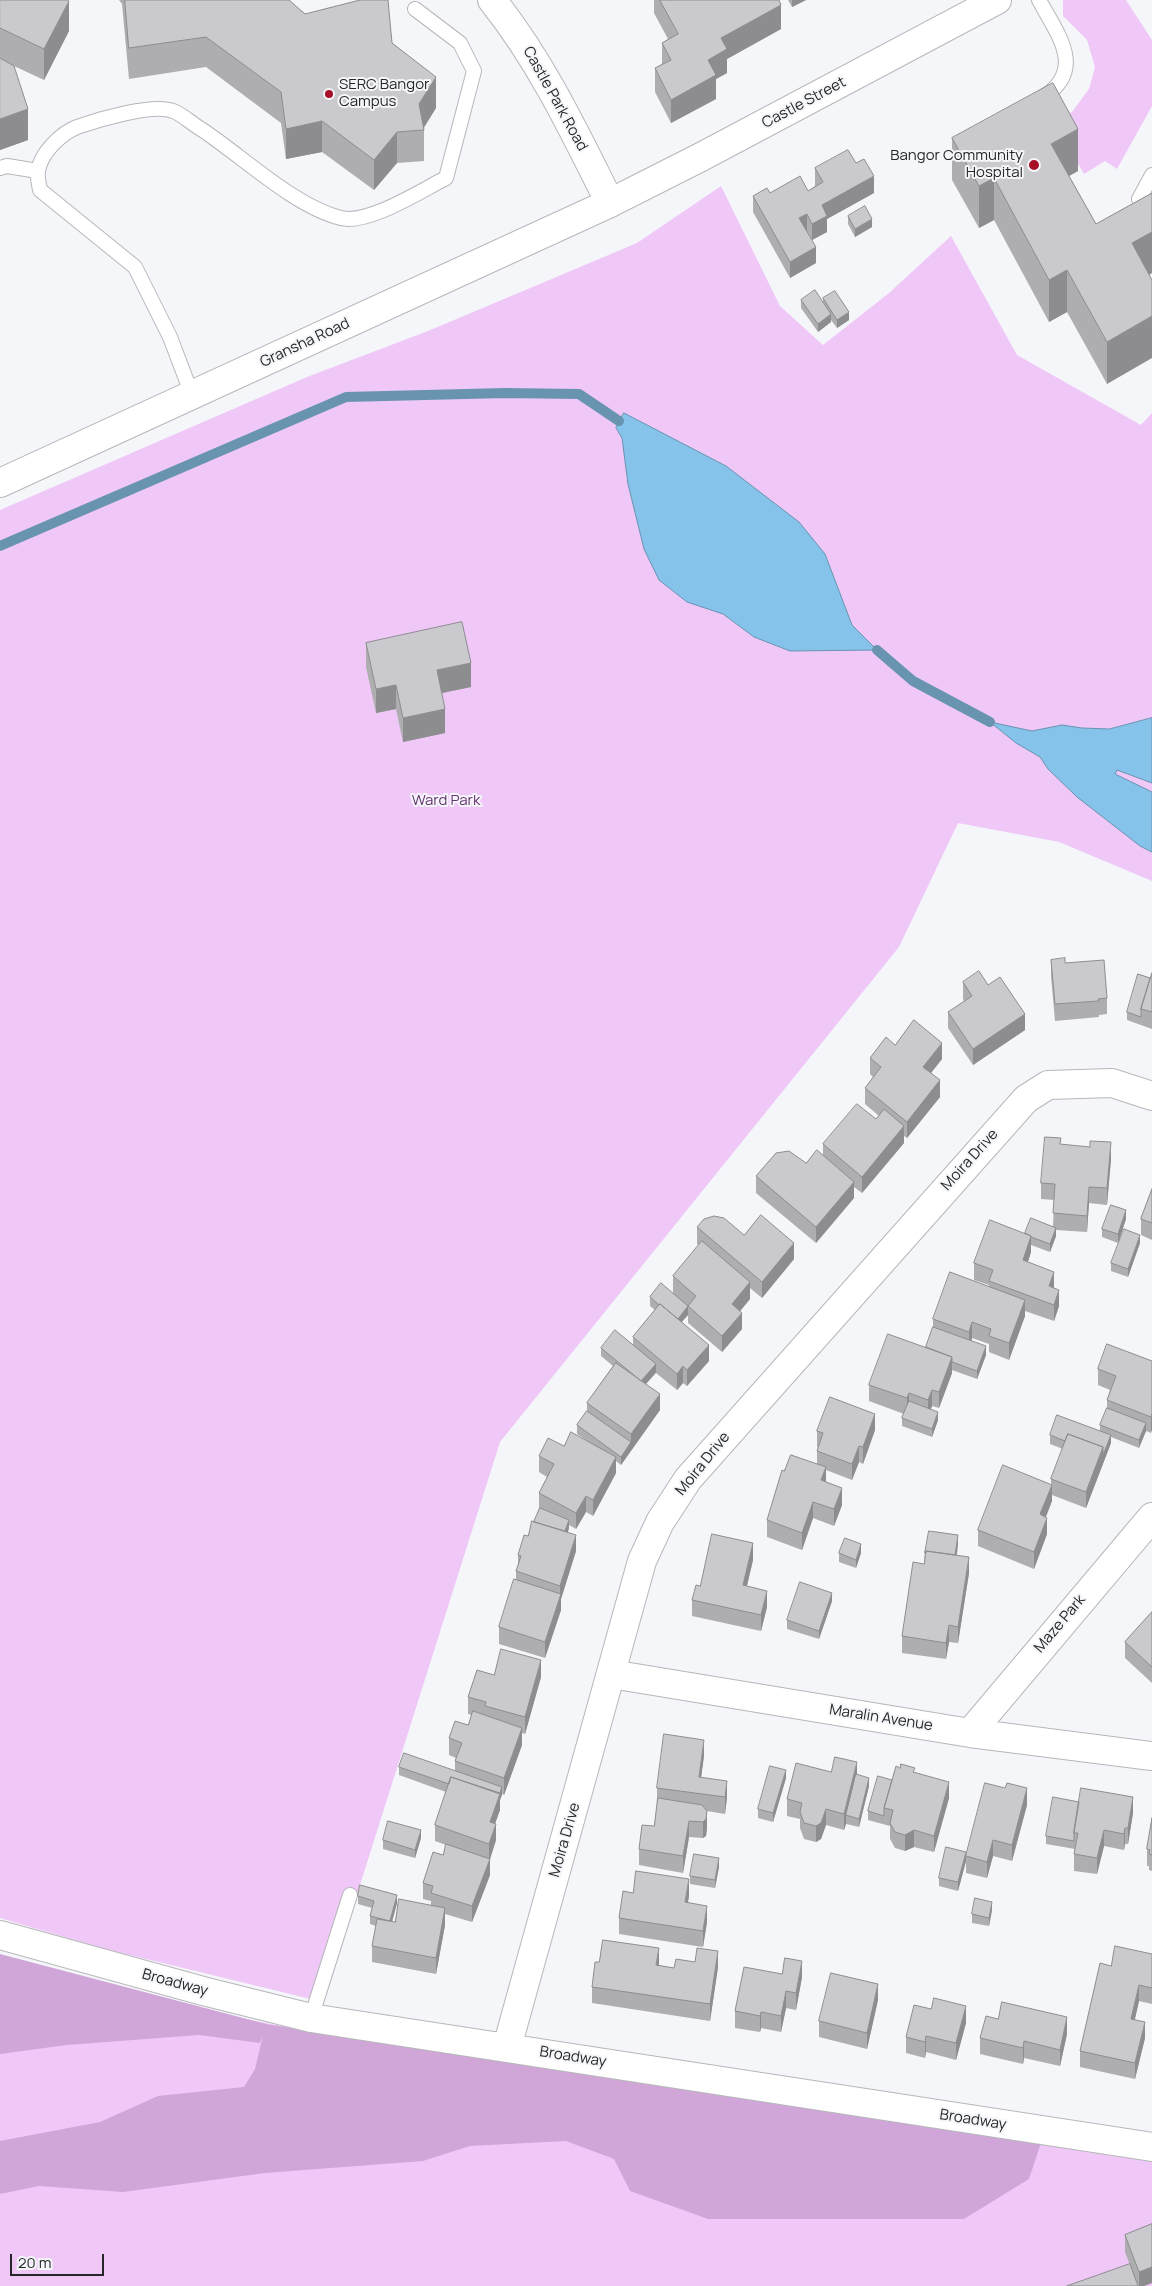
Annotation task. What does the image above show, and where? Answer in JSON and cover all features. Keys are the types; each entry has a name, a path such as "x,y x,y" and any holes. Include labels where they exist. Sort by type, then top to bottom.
{"street":[{"name":"Castle Park Road","path":"492,0 515,28 572,127 610,203"},
{"name":"Castle Street","path":"610,203 684,167 997,0"},
{"name":"Gransha Road","path":"0,484 610,203"},
{"name":"Moira Drive","path":"507,2048 642,1560 660,1522 688,1480 992,1135 1026,1099 1048,1085 1112,1083 1152,1096"},
{"name":"Maze Park","path":"970,1733 1152,1517"},
{"name":"Maralin Avenue","path":"611,1674 970,1733 1152,1756"},
{"name":"Broadway","path":"0,1935 203,1992 311,2018 1152,2147"}],"lane":[{"path":"1028,106 1054,91 1064,78 1068,59 1062,42 1038,0"},
{"path":"192,395 170,337 135,266 40,190 38,171 49,148 68,130 92,121 145,110 172,110 216,139 275,183 321,211 344,219 372,216 446,178 474,71 460,43 415,9"},
{"path":"0,168 7,166 38,171"},
{"path":"1139,199 1152,175"},
{"path":"311,2018 350,1896"}],"green space":[{"path":"1063,0 1126,0 1152,40 1152,106 1117,169 1105,161 1084,174 1054,122 1072,112 1089,89 1095,67 1087,40 1063,16"},
{"name":"Ward Park","path":"721,186 780,306 823,345 889,293 951,236 1017,355 1141,425 1152,413 1152,881 1059,842 958,823 899,947 500,1442 323,2002 105,1949 0,1918 0,510 307,377 428,331 637,243"},
{"path":"0,1955 231,2016 324,2034 878,2119 1152,2158 1152,2286 0,2286"}],"shaded area":[{"path":"0,1954 266,2024 1041,2143 1029,2179 964,2219 708,2219 630,2191 614,2159 566,2141 470,2146 423,2161 265,2173 123,2192 39,2186 0,2194 0,2141 100,2122 158,2096 244,2087 255,2069 263,2035 260,2043 199,2035 67,2045 0,2054"}],"water":[{"path":"624,413 726,466 799,522 825,554 852,625 877,650 790,651 754,637 723,614 687,602 659,580 644,549 628,484 622,438 616,428"},
{"path":"1152,718 1152,783 1117,770 1115,774 1152,792 1152,852 1140,846 1077,797 1048,769 1040,757 1016,743 990,722 1032,731 1062,725 1109,729"}],"building":[{"path":"0,0 69,1 44,49 0,28"},
{"name":"SERC Bangor Campus","path":"125,0 289,0 305,14 360,0 388,0 392,43 436,77 419,104 424,130 397,132 374,160 322,121 286,129 281,92 206,37 129,48"},
{"path":"660,0 779,0 781,5 721,38 727,49 708,60 716,75 671,100 655,68 671,60 662,43 678,34"},
{"path":"0,58 14,66 28,109 0,119"},
{"path":"1053,83 1078,129 1051,144 1096,224 1152,193 1152,232 1132,243 1152,280 1152,316 1107,342 1067,270 1049,280 994,178 979,186 952,138"},
{"path":"848,150 856,163 864,159 874,176 822,205 827,216 812,224 807,214 799,218 816,247 790,262 753,196 767,188 770,193 800,176 808,191 823,182 815,168"},
{"path":"865,206 872,219 855,229 848,216"},
{"path":"815,290 831,314 818,324 801,300"},
{"path":"835,291 849,312 837,320 823,298"},
{"path":"462,622 471,663 437,670 445,709 403,718 396,685 376,689 366,643"},
{"path":"1065,958 1065,963 1104,960 1107,998 1098,999 1099,1001 1055,1004 1051,960"},
{"path":"979,971 988,985 1000,977 1025,1014 973,1049 948,1012 972,996 963,982"},
{"path":"1152,973 1152,1012 1141,1009"},
{"path":"1138,974 1150,978 1141,1009 1141,1017 1127,1012"},
{"path":"914,1020 942,1043 923,1067 940,1080 907,1122 865,1088 881,1067 870,1058 886,1037 895,1045"},
{"path":"857,1104 876,1119 884,1109 904,1126 862,1177 823,1144"},
{"path":"1045,1137 1061,1138 1060,1144 1090,1147 1090,1141 1111,1142 1107,1188 1089,1187 1087,1216 1053,1213 1055,1184 1041,1183"},
{"path":"817,1150 854,1182 816,1227 756,1176 776,1153 789,1151 806,1163"},
{"path":"1152,1189 1152,1223 1141,1219"},
{"path":"1111,1205 1126,1210 1118,1234 1102,1229"},
{"path":"761,1215 794,1243 762,1282 697,1227 704,1219 714,1216 724,1218 744,1235"},
{"path":"1031,1218 1056,1228 1050,1244 1025,1233"},
{"path":"990,1220 1031,1236 1023,1260 1054,1272 1049,1286 1059,1290 1054,1305 989,1281 993,1270 974,1263"},
{"path":"1124,1229 1140,1235 1128,1269 1111,1263"},
{"path":"702,1241 750,1282 732,1304 742,1313 722,1336 688,1306 696,1296 673,1276"},
{"path":"950,1272 1025,1300 1009,1343 989,1336 991,1329 972,1322 969,1332 933,1319"},
{"path":"661,1283 688,1306 678,1319 650,1297"},
{"path":"660,1304 709,1345 687,1370 683,1366 677,1374 633,1337"},
{"path":"933,1327 986,1346 977,1371 952,1362 952,1357 926,1347"},
{"path":"615,1330 656,1364 641,1381 601,1348"},
{"path":"888,1334 952,1357 939,1392 932,1390 928,1400 909,1393 907,1398 869,1385"},
{"path":"1107,1344 1152,1361 1151,1417 1107,1400 1116,1376 1098,1369"},
{"path":"616,1363 660,1394 631,1434 587,1403"},
{"path":"830,1397 875,1414 863,1447 859,1446 852,1464 817,1451 823,1433 817,1431"},
{"path":"909,1401 938,1412 932,1429 902,1418"},
{"path":"1107,1408 1146,1423 1139,1440 1100,1425"},
{"path":"587,1411 631,1442 621,1457 577,1425"},
{"path":"1057,1415 1111,1435 1103,1455 1103,1447 1068,1434 1065,1441 1050,1435"},
{"path":"571,1432 616,1457 593,1500 586,1496 576,1513 539,1493 554,1464 539,1456 548,1438 564,1446"},
{"path":"1068,1434 1103,1447 1086,1492 1051,1479"},
{"path":"791,1455 826,1467 821,1480 842,1488 834,1509 813,1502 802,1533 767,1520 782,1470 784,1471"},
{"path":"1003,1465 1052,1485 1040,1514 1047,1518 1034,1552 978,1530"},
{"path":"540,1508 569,1520 565,1531 534,1522"},
{"path":"532,1521 576,1535 560,1586 516,1571 521,1556 518,1555 524,1535 528,1536"},
{"path":"929,1531 958,1535 955,1555 926,1551 925,1553"},
{"path":"712,1534 753,1543 743,1585 767,1591 761,1615 692,1600 696,1585 700,1586"},
{"path":"845,1538 861,1544 856,1560 839,1553"},
{"path":"926,1551 969,1557 958,1627 949,1625 946,1643 902,1636 913,1562 924,1564"},
{"path":"514,1579 561,1594 545,1642 499,1627"},
{"path":"800,1582 832,1593 819,1631 787,1620"},
{"path":"1152,1612 1152,1667 1125,1642"},
{"path":"501,1649 541,1660 525,1717 485,1706 486,1702 468,1697 477,1670 494,1675"},
{"path":"473,1711 522,1728 504,1778 455,1761 462,1743 449,1738 455,1721 468,1725"},
{"path":"664,1734 704,1740 699,1777 727,1781 725,1797 657,1788"},
{"path":"404,1753 502,1787 500,1793 451,1777 449,1784 399,1767"},
{"path":"835,1757 857,1762 844,1814 826,1809 821,1823 816,1826 804,1823 800,1812 802,1803 787,1799 796,1763 831,1772"},
{"path":"901,1764 915,1768 913,1772 949,1782 934,1836 914,1830 905,1835 895,1832 890,1823 893,1810 884,1808 896,1766 900,1768"},
{"path":"770,1766 786,1770 773,1813 758,1809"},
{"path":"856,1774 869,1778 859,1819 846,1815"},
{"path":"878,1776 892,1780 884,1808 884,1816 868,1811"},
{"path":"451,1777 500,1794 490,1822 496,1824 489,1844 435,1825"},
{"path":"985,1783 1005,1788 1007,1783 1027,1788 1012,1845 993,1840 987,1862 966,1856"},
{"path":"1081,1788 1133,1797 1128,1828 1125,1828 1124,1834 1104,1830 1097,1858 1074,1854 1078,1833 1074,1833"},
{"path":"1053,1797 1079,1802 1074,1841 1046,1836"},
{"path":"658,1798 702,1805 707,1811 706,1819 703,1822 689,1821 683,1856 639,1849 642,1825 654,1826"},
{"path":"1152,1818 1152,1855 1149,1854 1150,1850 1147,1849"},
{"path":"388,1821 421,1830 415,1850 383,1840"},
{"path":"446,1844 490,1859 472,1906 431,1893 433,1886 423,1883 433,1852 443,1855"},
{"path":"946,1847 966,1852 958,1882 939,1878"},
{"path":"694,1854 719,1858 715,1880 690,1876"},
{"path":"636,1871 689,1879 685,1902 707,1906 703,1931 619,1918 623,1891 633,1893"},
{"path":"360,1885 397,1895 390,1921 370,1916 374,1901 358,1896"},
{"path":"975,1898 992,1902 989,1918 972,1914"},
{"path":"399,1899 445,1908 436,1958 372,1946 377,1919 395,1922"},
{"path":"603,1940 659,1948 656,1965 674,1968 676,1959 695,1962 697,1948 718,1951 710,2004 592,1987 595,1962 599,1962"},
{"path":"1115,1946 1152,1954 1152,1988 1139,1985 1131,2019 1145,2022 1135,2063 1080,2051 1100,1963 1111,1966"},
{"path":"785,1958 802,1961 796,1993 786,1991 781,2016 761,2012 760,2016 735,2011 744,1967 782,1974"},
{"path":"831,1973 878,1984 867,2033 819,2021"},
{"path":"934,1998 966,2006 956,2043 926,2036 925,2042 906,2037 914,2005 931,2009"},
{"path":"1002,2002 1067,2017 1060,2050 1024,2041 1023,2048 980,2038 986,2016 998,2019"},
{"path":"1152,2224 1152,2267 1139,2272 1125,2235"},
{"path":"1130,2264 1138,2286 1067,2286"}],"waterway":[{"path":"0,546 346,397 505,393 579,394 619,421"},
{"path":"877,650 913,681 990,722"}],"place":[{"name":"SERC Bangor Campus","path":"329,94"},
{"name":"Bangor Community Hospital","path":"1034,165"}]}
